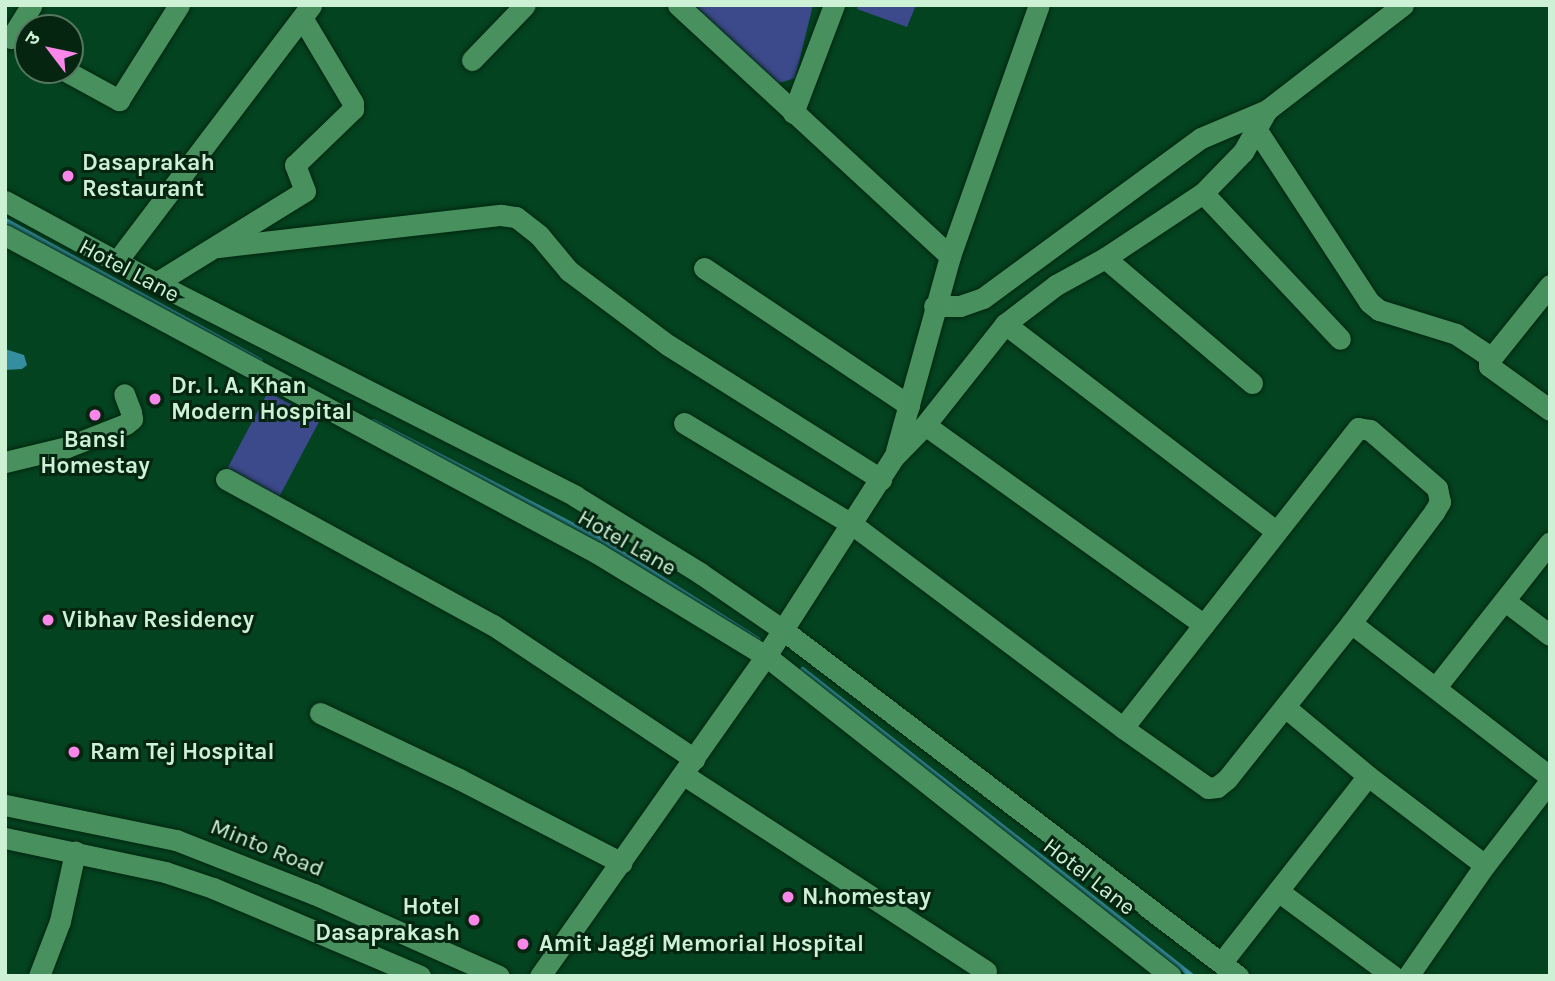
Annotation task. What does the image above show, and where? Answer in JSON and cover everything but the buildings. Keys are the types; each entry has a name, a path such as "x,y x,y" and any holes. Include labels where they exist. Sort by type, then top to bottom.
{"street":[{"path":"84,81 119,100 179,5"},
{"path":"471,60 525,5"},
{"path":"678,5 950,256"},
{"path":"793,113 834,5"},
{"path":"894,457 950,256 1039,5"},
{"path":"934,306 960,306 983,298 1201,138 1267,110 1403,5"},
{"path":"117,261 307,12 353,103 353,109 295,165 304,191 218,247 156,283"},
{"path":"540,976 766,656 853,525 894,457 925,425 1005,324 1056,285 1105,258 1203,193 1243,152 1267,110"},
{"path":"1256,129 1368,302 1379,310 1456,334 1492,358"},
{"path":"1203,193 1340,339"},
{"name":"Hotel Lane","path":"5,201 156,283 344,376 575,496 700,573 783,630 1230,969"},
{"path":"218,247 501,215 516,218 539,234 569,271 668,345 881,479"},
{"path":"50,259 63,232"},
{"name":"Hotel Lane","path":"5,235 597,553 766,656 1171,976"},
{"path":"1105,258 1252,383"},
{"path":"704,268 909,405"},
{"path":"1550,285 1492,358 1489,366 1550,410"},
{"path":"1005,324 1276,531"},
{"path":"328,409 344,376"},
{"path":"5,462 67,447 127,424 132,419 124,394"},
{"path":"684,423 853,525 1124,728 1199,784 1217,787 1286,707 1434,512 1440,502 1437,488 1370,430 1358,428 1124,728"},
{"path":"925,425 1204,625"},
{"path":"226,479 493,625 690,767 986,971"},
{"path":"1436,687 1550,542"},
{"path":"1505,601 1550,635"},
{"path":"1351,623 1550,779 1485,865 1408,976"},
{"path":"1286,707 1368,776 1485,865"},
{"path":"320,713 459,779 622,863"},
{"path":"1230,969 1278,891 1368,776"},
{"name":"Minto Road","path":"5,805 176,840 314,894 499,976"},
{"path":"5,838 144,866 213,888 420,976"},
{"path":"39,976 60,921 75,852"},
{"path":"1278,891 1393,976"}],"shaded area":[{"path":"694,5 813,5 795,78 776,84"},
{"path":"858,5 916,5 907,27 857,9"},
{"path":"5,349 24,355 27,365 22,369 5,370"},
{"path":"268,392 320,420 278,499 226,471"}],"waterway":[{"path":"5,220 260,360"},
{"path":"373,421 598,538 758,639"},
{"path":"802,669 1192,976"}],"place":[{"name":"Dasaprakah Restaurant","path":"68,176"},
{"name":"Dr. I. A. Khan Modern Hospital","path":"155,399"},
{"name":"Bansi Homestay","path":"95,415"},
{"name":"Vibhav Residency","path":"48,620"},
{"name":"Ram Tej Hospital","path":"74,752"},
{"name":"N.homestay","path":"788,897"},
{"name":"Hotel Dasaprakash","path":"474,920"},
{"name":"Amit Jaggi Memorial Hospital","path":"523,944"}]}
